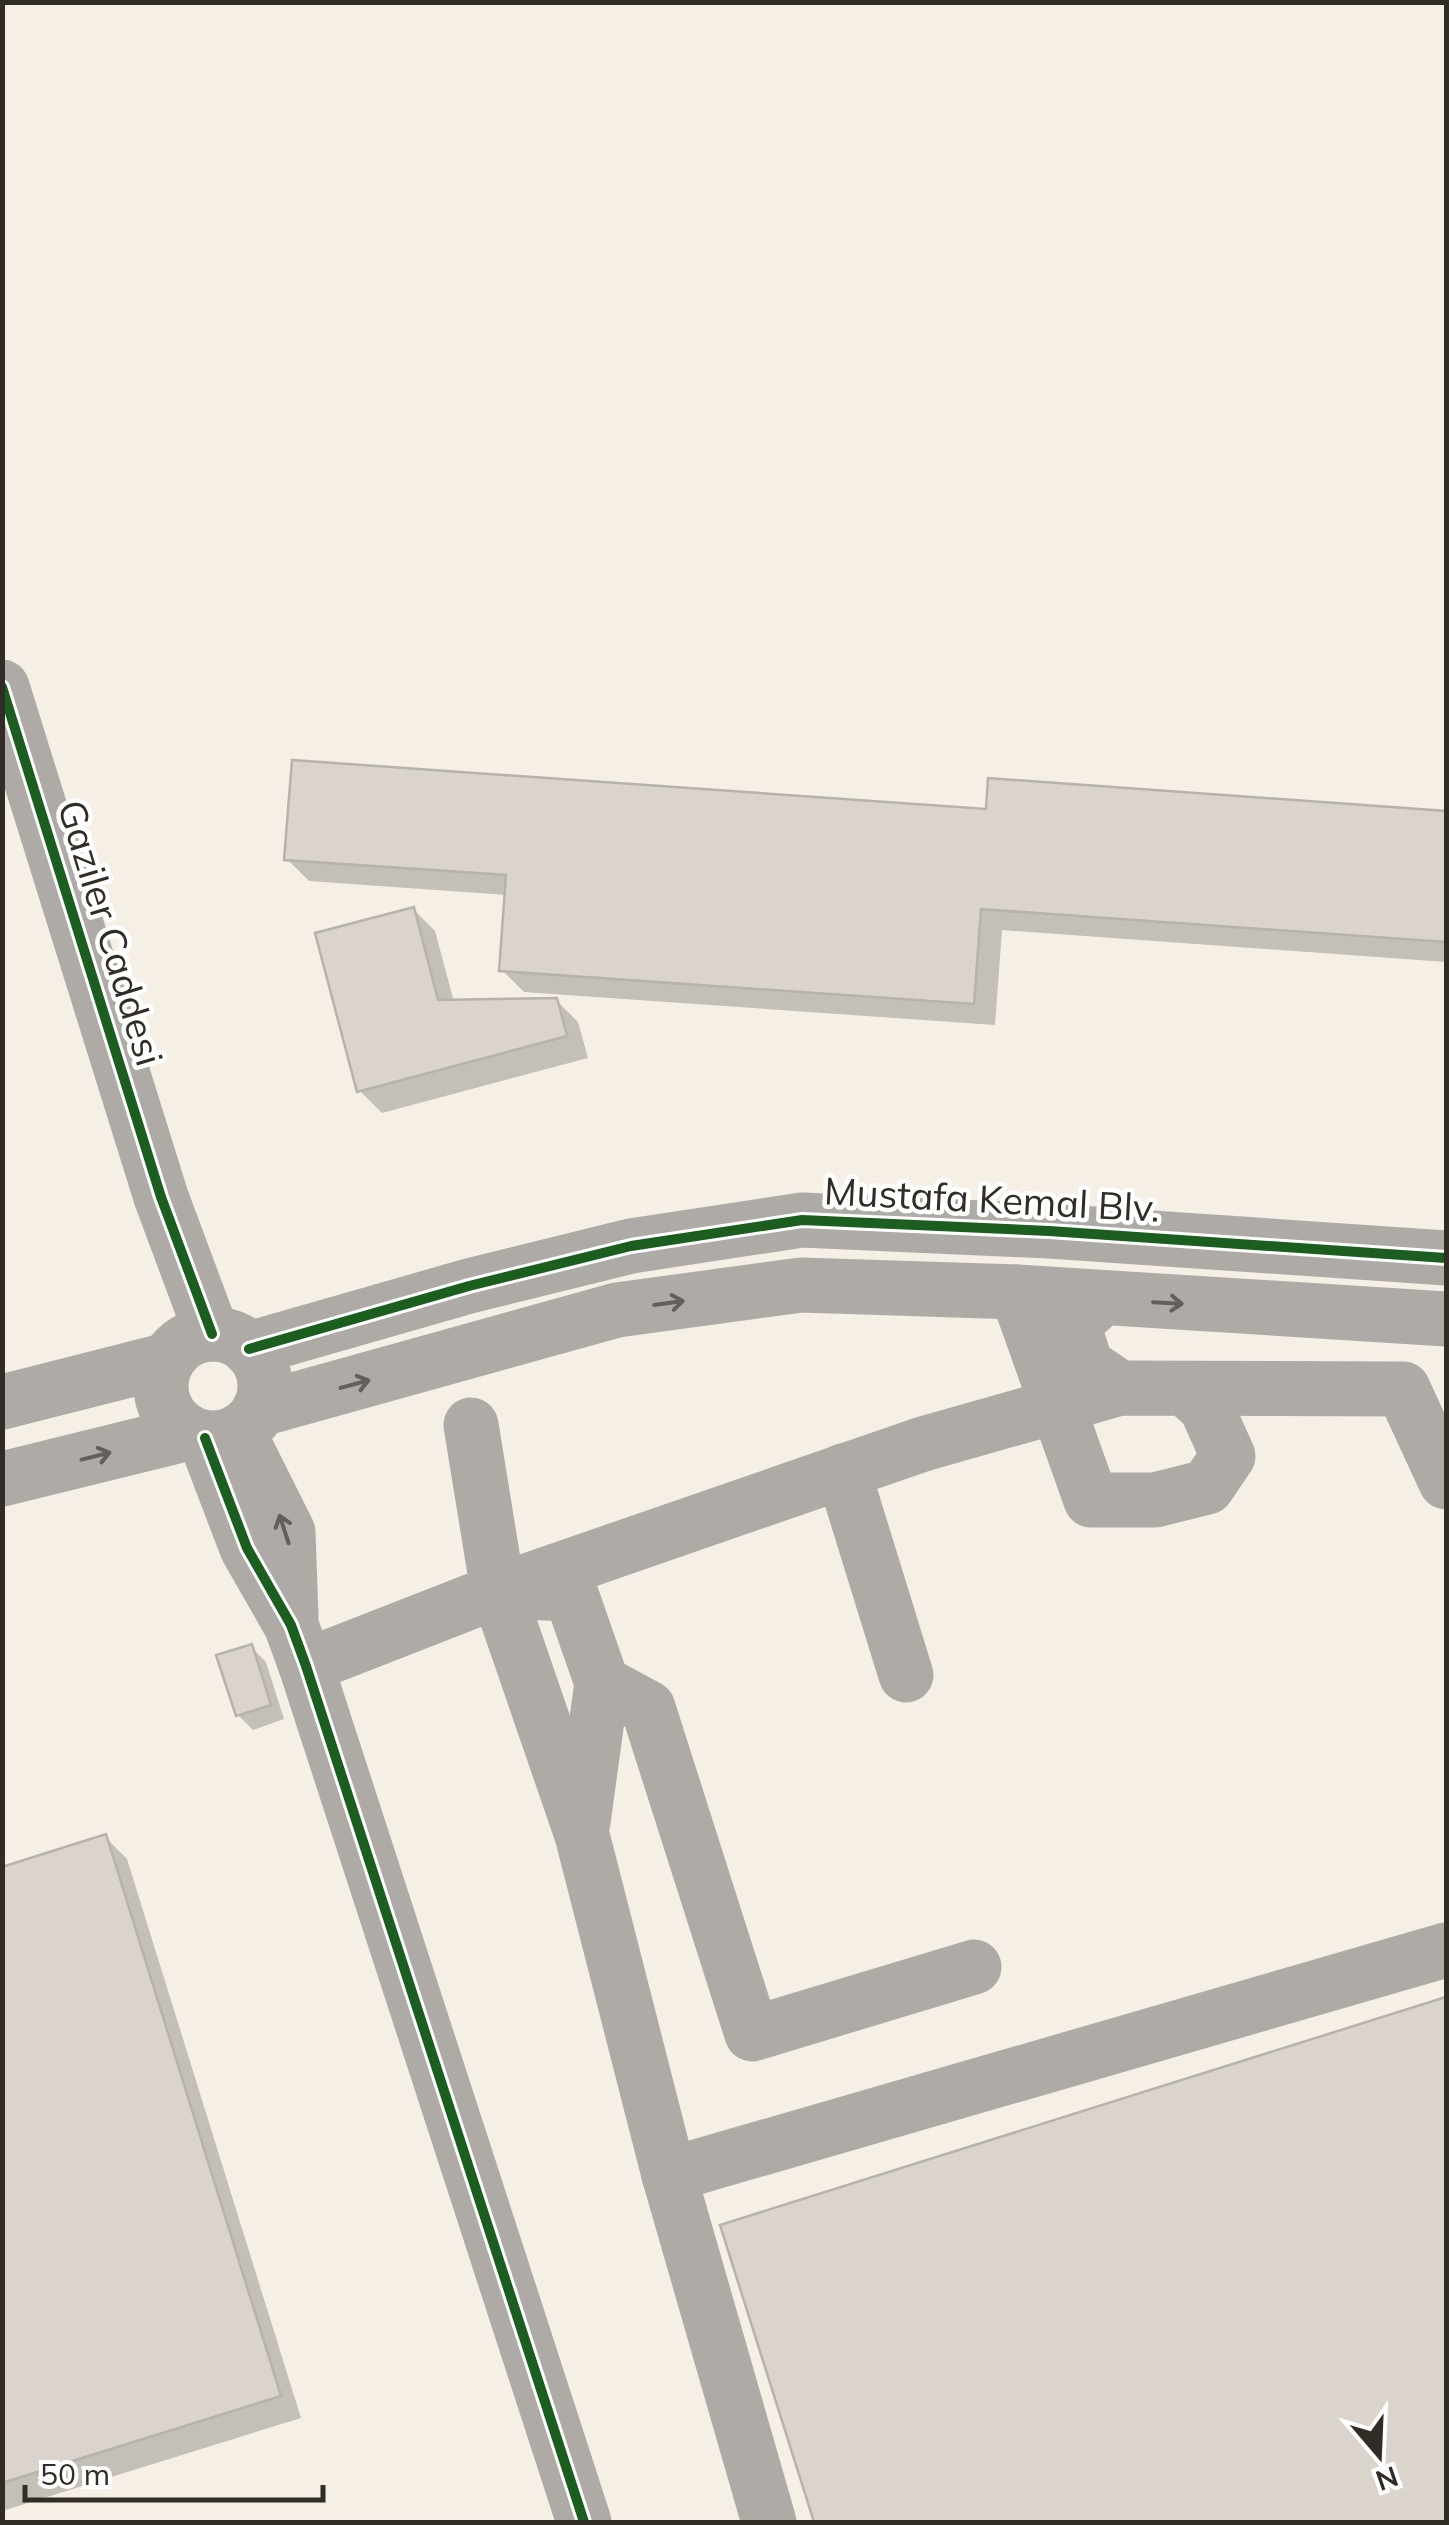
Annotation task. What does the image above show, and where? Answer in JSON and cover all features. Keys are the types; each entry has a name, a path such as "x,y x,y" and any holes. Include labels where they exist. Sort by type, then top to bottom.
{"street":[{"name":"Gaziler Caddesi","path":"2,687 161,1197 168,1288 202,1347"},
{"name":"Mustafa Kemal Blv.","path":"2,1402 202,1347 632,1246 802,1220 1049,1231 1446,1258"},
{"path":"2,1479 223,1428 618,1310 802,1285 1017,1292 1446,1319"},
{"path":"1017,1292 1091,1500 1155,1500 1207,1487 1228,1456 1206,1406 1186,1388"},
{"path":"1101,1299 1080,1318 1076,1334 1086,1365 1120,1388"},
{"path":"202,1347 264,1374 265,1392 223,1428 176,1423 166,1409 162,1376 202,1347"},
{"path":"298,1645 498,1591 843,1471 1120,1388 1403,1389 1446,1482"},
{"path":"471,1425 498,1591 582,1835 669,2175 768,2522"},
{"path":"223,1428 247,1548 298,1645 584,2522"},
{"path":"843,1471 906,1674"},
{"path":"498,1591 572,1594 602,1683 582,1835"},
{"path":"602,1683 648,1708 752,2034 974,1966"},
{"path":"669,2175 1446,1950"}],"building":[{"path":"292,760 986,809 988,778 1446,811 1446,942 981,909 974,1004 499,971 506,875 284,860"},
{"path":"414,907 438,1000 557,998 567,1036 357,1092 315,933"},
{"path":"252,1644 271,1705 236,1716 216,1655"},
{"path":"106,1834 281,2396 2,2483 2,1867"},
{"path":"1446,1997 1446,2522 814,2522 720,2225"}],"cycle path":[{"path":"2,687 161,1197 212,1334"},
{"path":"249,1349 469,1286 631,1246 802,1220 1049,1231 1446,1258"},
{"path":"205,1438 247,1548 291,1625 306,1666 584,2522"}]}
